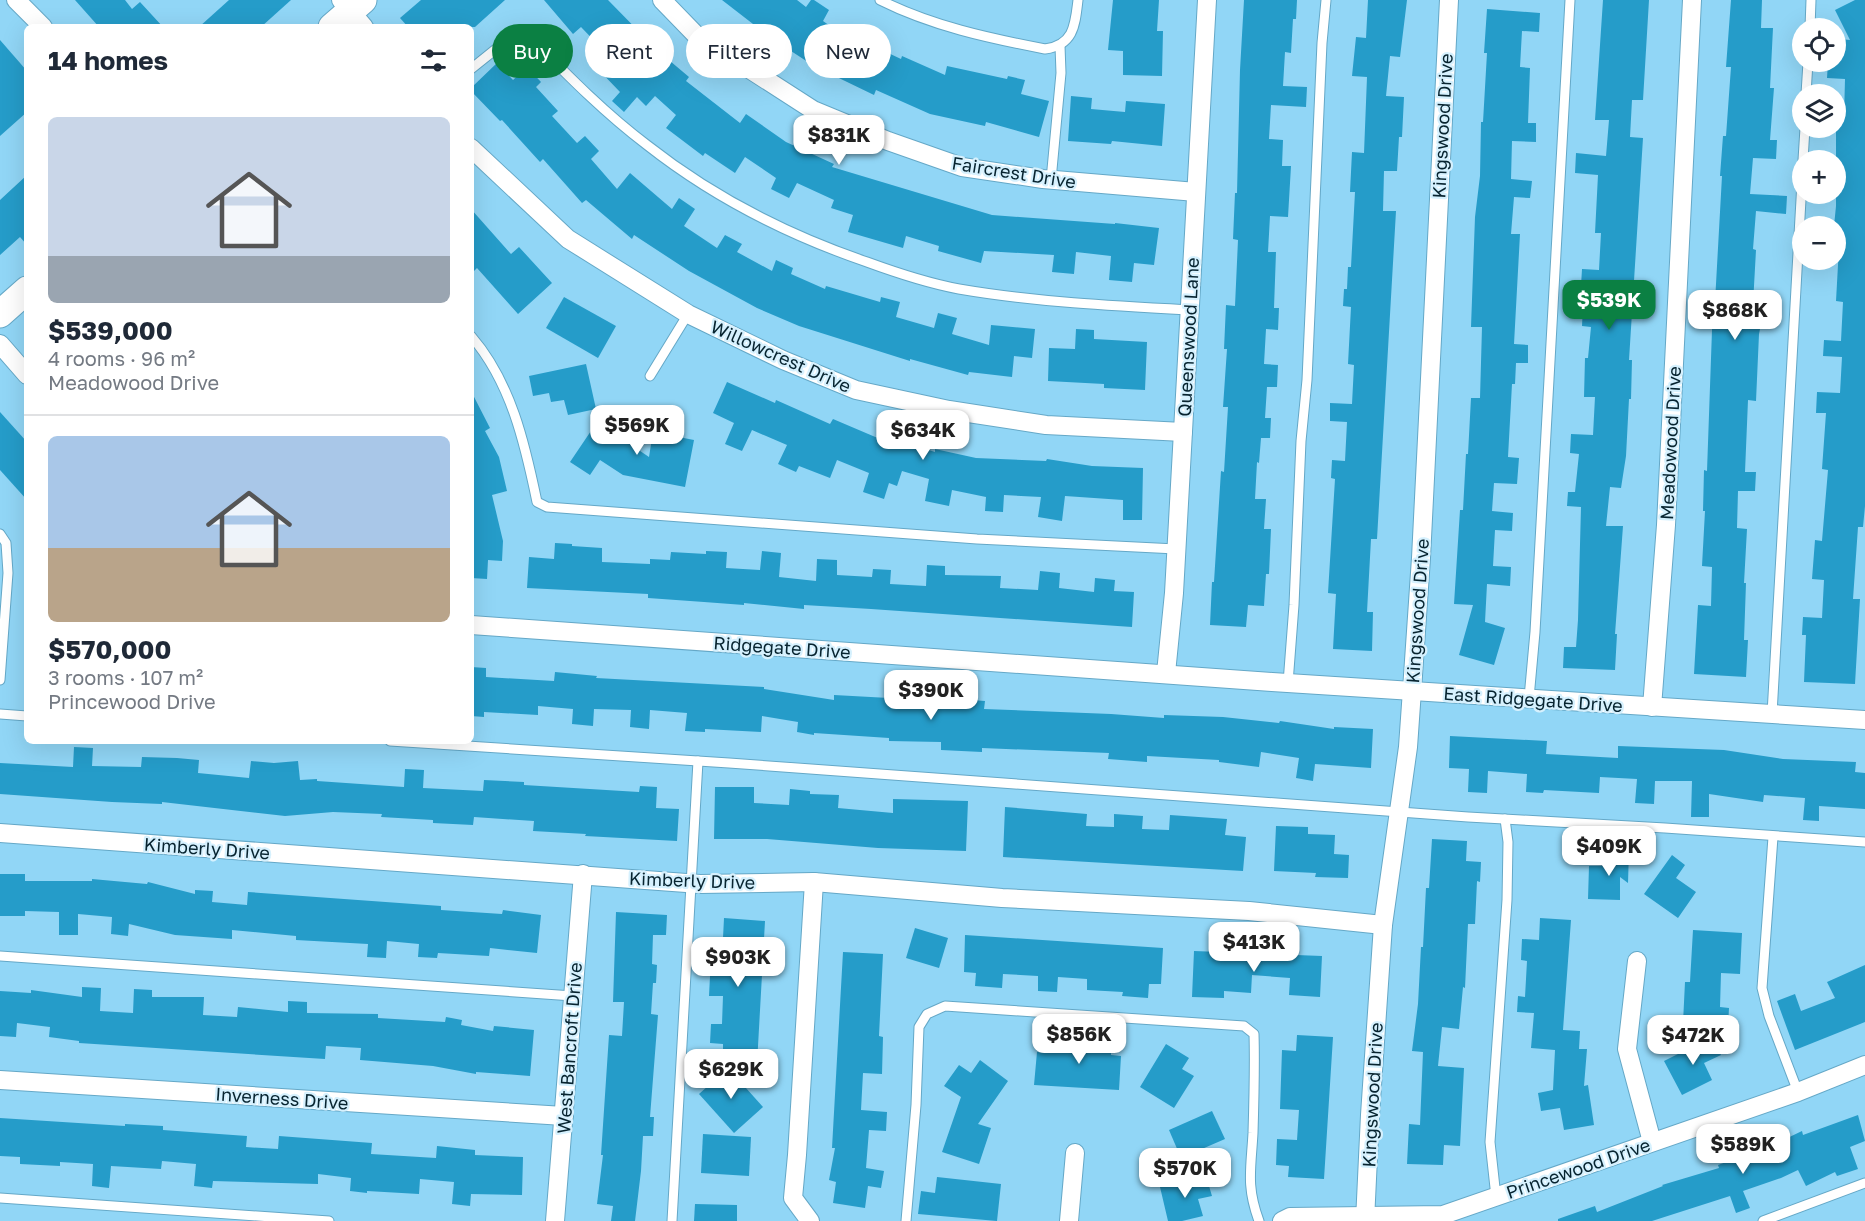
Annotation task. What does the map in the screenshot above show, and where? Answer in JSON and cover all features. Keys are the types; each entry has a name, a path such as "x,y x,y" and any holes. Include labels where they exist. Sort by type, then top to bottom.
{"street":[{"path":"16,0 40,24"},
{"name":"Faircrest Drive","path":"662,0 695,34 813,110 888,141 962,167 1051,180 1196,192"},
{"name":"Queenswood Lane","path":"1166,673 1174,593 1207,0"},
{"name":"Kingswood Drive","path":"1366,1219 1370,1115 1383,925 1408,747 1421,558 1449,0"},
{"name":"Meadowood Drive","path":"1652,707 1666,525 1692,0"},
{"name":"Willowcrest Drive","path":"474,151 568,239 688,314 783,360 856,390 949,410 1046,425 1183,432"},
{"path":"0,314 24,293"},
{"path":"0,344 24,372"},
{"name":"Ridgegate Drive","path":"474,625 1166,673"},
{"name":"East Ridgegate Drive","path":"1166,673 1865,720"},
{"name":"Kimberly Drive","path":"0,833 692,883 814,882 1002,898 1249,911 1383,925"},
{"name":"West Bancroft Drive","path":"555,1221 583,874"},
{"path":"810,1221 793,1198 814,882"},
{"path":"1637,961 1627,1049 1652,1142"},
{"name":"Princewood Drive","path":"1282,1221 1290,1217 1366,1219 1443,1215 1798,1092 1865,1065"},
{"name":"Inverness Drive","path":"0,1080 564,1116"},
{"path":"1069,1221 1075,1153"}],"lane":[{"path":"880,0 903,12 956,29 1045,49 1060,46 1068,39 1073,31 1078,0"},
{"path":"1288,683 1294,605 1301,441 1307,380 1326,0"},
{"path":"1529,698 1535,632 1570,0"},
{"path":"1810,18 1811,0"},
{"path":"474,67 512,36 526,35 620,124 647,146 709,189 754,215 814,244 895,272 936,284 1058,302 1190,310"},
{"path":"1051,180 1061,73 1060,46"},
{"path":"1772,714 1801,204"},
{"path":"650,375 688,314"},
{"path":"474,340 505,387 528,455 537,502 547,507 966,538 1176,549"},
{"path":"0,534 6,543 8,573 0,680"},
{"path":"0,714 24,716"},
{"path":"434,744 1399,812 1865,842"},
{"path":"672,1221 698,762"},
{"path":"1496,1197 1490,1142 1507,900 1508,842 1505,819"},
{"path":"1773,837 1762,988 1769,1016 1798,1092"},
{"path":"0,956 573,996"},
{"path":"906,1221 916,1105 919,1027 927,1014 945,1006 1244,1026 1254,1034 1250,1176 1251,1200 1259,1221"},
{"path":"1763,1221 1865,1183"},
{"path":"0,1198 329,1221"}],"building":[{"path":"75,0 125,0 132,9 140,2 160,24 96,24"},
{"path":"229,0 291,0 264,24 202,24"},
{"path":"421,0 505,0 475,27 474,24 405,24 400,18"},
{"path":"544,0 608,0 632,24 585,24 585,31 581,27 573,34 573,24 564,24"},
{"path":"722,0 797,0 806,7 811,0 814,0 829,10 823,21 827,24 804,24 804,59 792,52 792,24 753,24"},
{"path":"1113,0 1159,0 1157,31 1163,31 1162,76 1123,75 1123,51 1108,50"},
{"path":"1244,0 1297,0 1296,19 1293,19 1291,53 1285,52 1283,86 1307,87 1306,107 1271,105 1269,139 1283,140 1282,166 1291,166 1288,217 1270,216 1268,252 1276,252 1274,308 1279,308 1278,330 1266,329 1264,364 1278,365 1277,387 1267,387 1265,418 1271,418 1270,438 1261,438 1255,499 1266,499 1264,529 1271,529 1269,574 1266,574 1264,606 1248,605 1246,627 1210,625 1228,407 1223,407 1227,349 1224,349 1226,305 1235,306 1238,240 1233,239 1235,193 1237,193"},
{"path":"1368,0 1407,0 1400,57 1390,56 1386,96 1404,97 1397,171 1384,171 1383,211 1396,211 1377,539 1371,539 1367,612 1373,612 1372,651 1333,649 1336,594 1328,593 1335,479 1331,478 1332,460 1345,461 1347,422 1330,421 1330,403 1352,404 1354,365 1348,364 1351,307 1343,306 1344,289 1347,289 1348,267 1351,267 1355,192 1350,192 1352,152 1364,153 1367,77 1352,76 1356,37 1366,38"},
{"path":"1603,0 1649,0 1643,100 1632,100 1630,137 1643,138 1629,360 1632,360 1631,399 1629,399 1626,456 1621,488 1610,487 1606,526 1623,526 1615,634 1617,634 1615,670 1563,668 1564,647 1576,647 1578,620 1581,507 1567,506 1568,492 1575,492 1579,454 1570,453 1571,434 1593,435 1595,397 1584,397 1585,358 1588,358 1591,327 1582,326 1584,286 1581,286 1582,269 1599,270 1601,233 1595,233 1598,175 1575,173 1576,153 1606,156 1609,120 1595,120"},
{"path":"1731,0 1762,0 1761,28 1773,28 1770,88 1774,88 1770,140 1777,140 1776,159 1753,158 1750,194 1787,196 1786,214 1756,211 1753,304 1769,305 1768,325 1761,324 1759,334 1756,401 1748,400 1745,472 1756,472 1755,491 1738,491 1737,528 1747,529 1744,583 1746,583 1744,640 1748,640 1746,677 1694,674 1698,605 1711,606 1712,567 1702,566 1705,511 1703,511 1704,470 1707,471 1713,302 1715,302 1722,176 1720,176 1723,136 1726,136 1731,67 1726,67"},
{"path":"1855,0 1865,0 1865,506 1863,527 1858,527 1853,599 1860,599 1855,684 1804,682 1806,635 1802,635 1803,617 1822,618 1824,580 1812,579 1815,540 1822,541 1828,470 1822,469 1826,413 1816,413 1817,392 1840,393 1842,357 1823,356 1824,340 1841,341 1843,302 1836,301 1838,270 1846,270 1846,216 1835,216 1836,204 1846,204 1846,150 1836,150 1836,138 1846,138 1846,84 1845,79 1827,78 1827,72 1846,72 1846,40 1850,40 1846,32 1846,18 1839,18 1835,10"},
{"path":"1487,9 1540,13 1539,32 1522,31 1520,67 1530,68 1528,123 1536,123 1536,142 1512,141 1511,179 1532,181 1530,198 1514,197 1511,234 1520,234 1514,344 1528,345 1528,363 1516,363 1515,384 1512,384 1508,457 1519,458 1517,484 1494,483 1492,511 1513,513 1512,531 1495,530 1493,566 1511,567 1510,586 1487,584 1485,622 1505,628 1494,665 1459,655 1473,605 1454,604 1471,398 1480,398 1482,327 1471,327 1475,217 1480,176 1481,122 1483,122 1487,53 1484,53"},
{"path":"0,40 24,68 24,115 0,136"},
{"path":"891,54 901,59 902,56 945,75 947,66 1007,79 1008,76 1025,80 1021,94 1049,101 1039,137 986,122 985,126 930,114 876,90 874,95 839,78 891,78"},
{"path":"674,64 686,74 686,78 688,78 686,81 740,123 746,114 786,142 834,164 832,167 992,215 1159,228 1154,265 1134,263 1132,282 1109,280 1111,256 1076,252 1074,274 1052,272 1054,255 984,251 981,263 938,251 939,246 906,236 903,248 848,232 853,215 831,208 834,200 797,183 789,198 771,189 776,178 745,157 735,173 705,153 703,156 666,128 676,115 655,96 646,106 637,97 624,112 612,101 620,92 607,78 674,78"},
{"path":"492,68 492,78 511,78 513,80 515,78 537,78 541,82 536,87 558,111 552,116 577,143 585,136 599,151 591,159 617,189 630,173 672,209 679,198 695,209 684,226 717,248 725,235 742,244 737,252 772,271 776,260 793,268 791,274 825,289 826,286 880,302 881,297 900,302 896,317 934,328 938,313 957,318 952,334 989,345 991,325 1035,329 1032,358 1014,356 1012,377 969,372 968,375 910,359 910,361 799,326 757,308 689,271 634,235 632,239 586,200 582,203 543,159 540,162 502,120 500,121 474,94 474,85"},
{"path":"1071,96 1092,98 1091,109 1125,112 1126,101 1165,104 1162,146 1112,141 1111,144 1068,141"},
{"path":"24,178 24,242 20,237 0,255 0,200"},
{"path":"474,212 511,254 519,247 552,283 518,314 477,268 474,271"},
{"path":"564,297 616,326 598,358 546,328"},
{"path":"1076,329 1094,330 1094,339 1147,342 1145,390 1104,388 1104,384 1048,381 1049,348 1075,349"},
{"path":"586,364 596,409 568,415 564,400 551,402 549,393 533,396 529,376"},
{"path":"727,382 775,403 776,400 830,424 833,419 880,439 882,435 935,452 935,449 976,458 1046,461 1047,459 1092,466 1143,468 1142,520 1123,520 1123,500 1065,496 1062,521 1038,517 1041,497 1004,495 1003,512 985,511 986,497 952,490 949,506 925,501 929,479 902,471 897,486 889,483 884,499 863,492 869,473 837,460 830,478 799,466 796,472 778,464 787,445 752,430 742,451 725,444 734,423 713,413"},
{"path":"474,397 490,428 485,431 499,457 507,491 492,495 503,541 502,561 488,560 487,579 474,578"},
{"path":"0,412 24,439 24,497 0,470"},
{"path":"597,422 649,457 653,432 694,440 685,487 623,475 600,460 590,475 570,462"},
{"path":"555,543 602,548 602,562 650,564 650,559 670,560 671,552 706,554 706,551 727,552 726,568 760,570 762,551 781,553 779,577 816,581 817,559 837,560 837,575 872,577 873,569 891,570 890,584 926,586 927,565 945,566 945,575 1001,576 1000,588 1038,590 1040,571 1060,573 1059,588 1094,592 1095,578 1115,580 1114,591 1134,592 1132,627 804,605 804,609 648,598 648,594 527,588 529,557 554,559"},
{"path":"474,667 486,668 486,677 554,681 555,672 597,676 596,678 764,687 764,689 834,700 834,695 889,698 889,696 929,697 985,701 984,709 1164,718 1164,715 1223,717 1279,723 1280,721 1334,729 1334,727 1373,729 1371,768 1315,764 1313,781 1296,778 1299,758 1261,752 1259,767 1219,762 1219,760 1147,756 1147,762 1108,759 1109,753 982,748 982,752 941,750 941,742 889,741 889,738 814,733 814,735 797,732 798,722 762,716 761,732 705,729 705,732 685,731 687,713 650,710 649,729 630,727 631,710 594,709 593,726 572,724 573,709 538,706 538,715 484,712 484,717 474,716"},
{"path":"1450,736 1547,741 1546,754 1618,758 1618,746 1724,750 1783,759 1856,762 1855,772 1865,773 1865,809 1819,806 1819,821 1803,820 1805,798 1764,795 1763,802 1709,794 1709,817 1691,817 1692,781 1655,781 1654,804 1635,803 1637,779 1600,777 1599,793 1544,790 1543,793 1526,792 1527,774 1488,771 1487,793 1468,792 1469,769 1449,768"},
{"path":"74,747 93,748 92,766 141,767 142,757 177,758 199,760 198,773 249,778 251,761 274,763 298,761 300,780 317,779 317,781 404,787 405,769 424,770 423,788 483,791 484,780 524,782 524,785 639,792 640,786 657,787 656,808 679,809 677,841 533,831 534,821 474,817 473,825 381,817 382,814 333,812 285,816 162,802 162,804 112,802 0,794 0,763 73,767"},
{"path":"715,787 754,787 754,803 789,805 790,789 810,791 810,794 839,795 838,808 893,813 893,799 968,801 966,851 878,848 767,839 714,839"},
{"path":"1005,807 1087,814 1086,826 1114,827 1114,814 1143,816 1142,829 1169,830 1170,815 1227,819 1225,835 1246,837 1243,871 1003,857"},
{"path":"1276,826 1308,827 1308,834 1335,835 1334,854 1349,855 1348,878 1315,877 1316,873 1274,871"},
{"path":"1432,839 1467,841 1466,861 1481,862 1480,882 1477,881 1475,924 1468,924 1465,988 1463,987 1459,1029 1442,1027 1438,1066 1464,1068 1460,1146 1444,1145 1443,1165 1407,1164 1409,1124 1420,1125 1423,1052 1412,1051"},
{"path":"1611,850 1629,850 1628,883 1620,877 1620,900 1588,899 1589,866 1610,866"},
{"path":"1672,855 1685,865 1676,878 1696,892 1678,918 1644,894"},
{"path":"0,874 25,874 25,881 92,881 92,879 147,884 148,882 195,894 195,890 213,891 212,902 247,905 248,892 441,906 441,910 502,914 503,910 541,915 537,953 490,948 489,956 438,953 437,958 418,957 419,944 387,941 386,958 367,957 368,944 296,940 296,936 232,930 232,939 175,935 129,924 128,936 111,934 112,917 78,914 78,935 59,935 59,912 25,911 25,916 0,916"},
{"path":"616,912 667,915 666,935 653,935 652,964 657,965 651,1014 658,1015 650,1117 654,1117 653,1136 643,1136 635,1221 611,1221 613,1206 597,1204 603,1155 601,1155 609,1035 622,1036 624,1002 613,1002"},
{"path":"724,918 765,921 757,1064 723,1062 723,1044 710,1043 711,1024 722,1024 723,996 709,996 712,937 723,938"},
{"path":"1540,918 1571,920 1563,1030 1580,1031 1579,1049 1587,1049 1584,1086 1588,1085 1594,1125 1564,1130 1560,1108 1541,1111 1538,1093 1553,1090 1555,1050 1531,1048 1534,1013 1517,1012 1518,996 1525,997 1527,961 1521,960 1522,939 1539,940"},
{"path":"915,928 948,938 939,968 906,958"},
{"path":"1693,930 1742,933 1740,974 1721,973 1720,1007 1729,1008 1728,1026 1683,1023 1685,982 1690,982"},
{"path":"965,935 1163,948 1161,984 1149,984 1148,998 1122,996 1123,992 1087,990 1087,979 1058,977 1057,992 1038,991 1038,976 1003,974 1002,988 975,986 976,973 964,972"},
{"path":"1194,951 1322,956 1320,997 1289,995 1290,978 1252,975 1251,993 1224,991 1224,998 1192,997"},
{"path":"843,952 883,954 879,1036 883,1037 882,1074 863,1073 861,1110 887,1112 886,1131 869,1130 866,1168 884,1171 881,1188 868,1186 865,1208 833,1203 836,1182 829,1180 835,1148 832,1148"},
{"path":"1865,965 1865,1022 1795,1050 1777,1001 1795,994 1801,1011 1835,998 1827,982"},
{"path":"82,987 101,988 100,1011 133,1013 134,989 152,990 152,997 204,997 203,1015 237,1017 238,1007 288,1012 288,1001 307,1002 307,1013 378,1014 378,1018 445,1022 446,1017 462,1020 461,1025 493,1031 494,1026 534,1030 530,1076 476,1072 476,1074 433,1066 360,1060 361,1048 326,1046 325,1059 79,1043 79,1041 49,1037 50,1027 17,1023 16,1037 0,1036 0,991 31,993 31,990 82,997"},
{"path":"1297,1035 1333,1037 1324,1179 1288,1177 1289,1166 1276,1165 1277,1139 1297,1140 1299,1110 1280,1109 1282,1050 1296,1051"},
{"path":"1056,1037 1111,1039 1111,1055 1121,1056 1119,1090 1034,1085 1037,1052 1055,1053"},
{"path":"1712,1037 1721,1055 1704,1063 1712,1080 1682,1095 1664,1061"},
{"path":"1166,1044 1189,1058 1182,1069 1194,1076 1174,1108 1140,1087"},
{"path":"980,1060 1008,1081 978,1124 991,1128 979,1164 942,1152 961,1097 944,1086 959,1065 971,1073"},
{"path":"728,1068 763,1107 734,1133 699,1094"},
{"path":"1212,1111 1225,1139 1181,1158 1169,1130"},
{"path":"1858,1115 1865,1141 1850,1147 1858,1169 1837,1176 1835,1172 1806,1186 1798,1170 1743,1191 1750,1208 1736,1213 1730,1196 1652,1221 1558,1221 1558,1219 1595,1206 1597,1212 1662,1185 1719,1168 1718,1165 1753,1152 1754,1154 1802,1131 1803,1135"},
{"path":"0,1118 125,1126 125,1124 163,1126 163,1130 247,1136 246,1147 278,1149 279,1136 372,1143 371,1154 436,1158 437,1146 475,1150 475,1155 523,1157 522,1195 471,1194 470,1206 452,1204 454,1182 420,1179 419,1194 367,1191 367,1193 350,1191 351,1178 318,1174 318,1184 213,1181 212,1188 194,1186 196,1164 162,1161 161,1169 111,1166 109,1188 92,1186 93,1164 60,1162 60,1166 20,1164 20,1157 0,1156"},
{"path":"703,1134 751,1137 749,1176 701,1173"},
{"path":"1206,1176 1212,1196 1198,1199 1203,1216 1182,1221 1168,1221 1160,1187"},
{"path":"937,1177 1001,1184 997,1221 918,1214 921,1191 935,1193"},
{"path":"695,1204 737,1205 737,1221 694,1221"}]}
